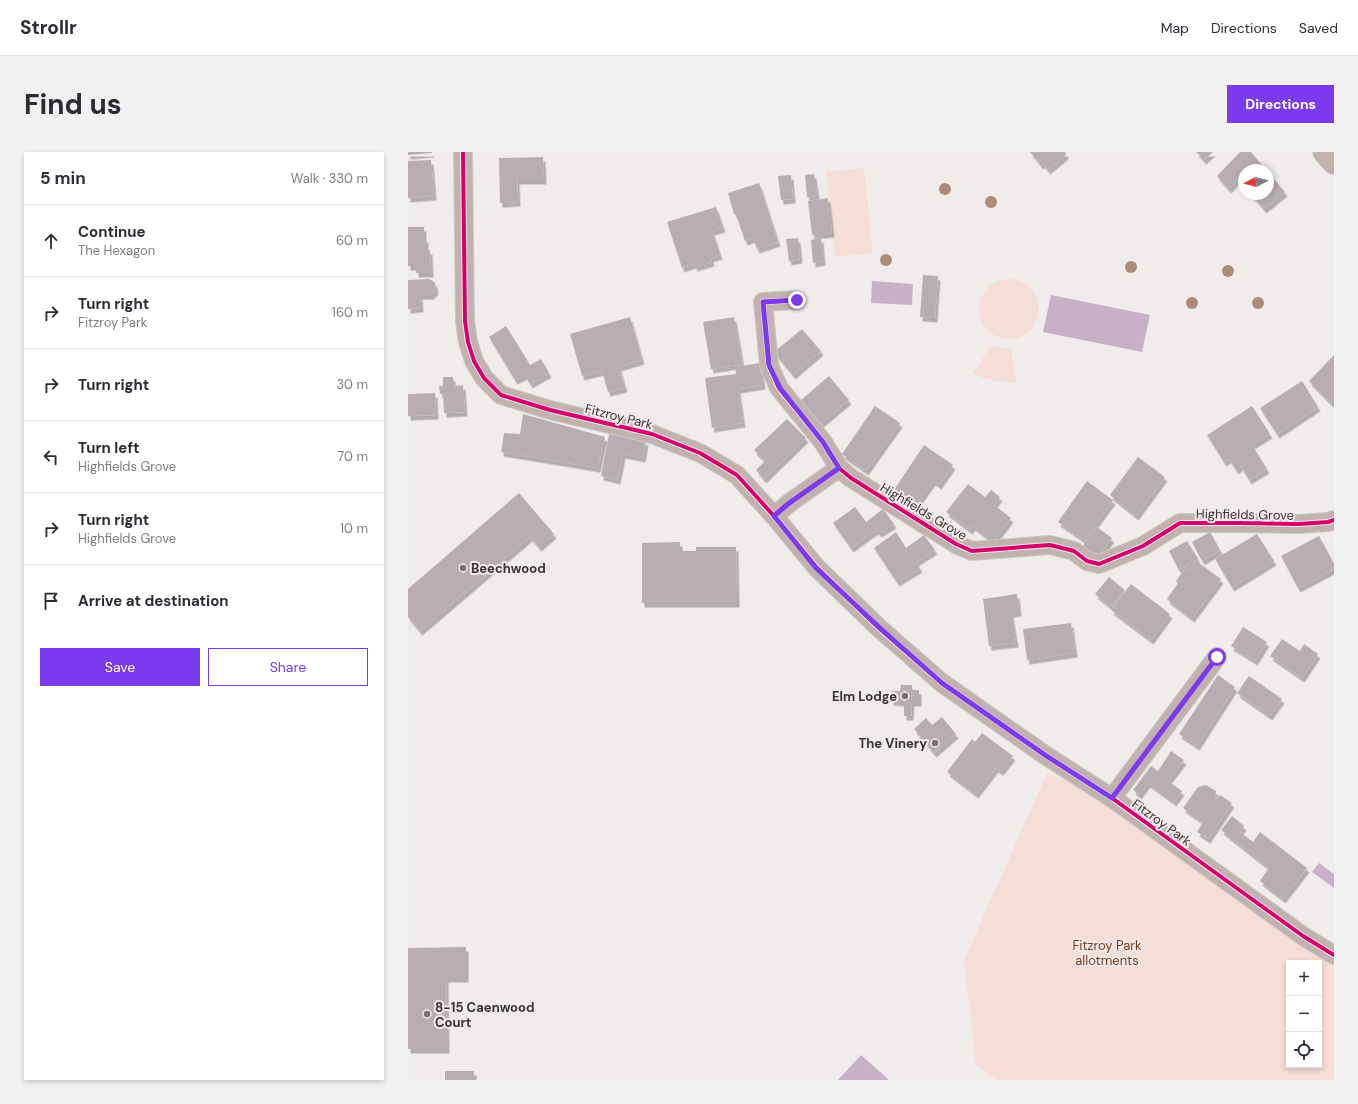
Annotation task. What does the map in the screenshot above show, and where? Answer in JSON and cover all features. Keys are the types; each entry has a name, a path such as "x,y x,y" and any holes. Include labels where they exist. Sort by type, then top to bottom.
{"street":[{"name":"Fitzroy Park","path":"463,152 465,321 468,342 474,361 484,378 501,394 550,410 652,434 700,453 737,474 774,516 816,568 942,683 1045,755 1112,798 1303,936 1334,955"},
{"path":"1324,152 1334,163"},
{"name":"Highfields Grove","path":"797,300 763,302 769,365 780,388 823,442 839,468 851,478 949,540 972,550 1050,545 1074,551 1087,561 1099,564 1142,546 1180,524 1241,522 1299,524 1328,522 1334,520"},
{"path":"774,516 788,504 839,468"},
{"path":"1112,798 1217,657"}],"green space":[{"path":"864,168 873,253 835,257 826,172"},
{"path":"1009,279 1025,284 1030,288 1034,293 1039,309 1034,325 1030,330 1025,334 1009,339 993,334 988,330 984,325 979,309 984,293 988,288 993,284"},
{"path":"991,345 1011,349 1016,382 994,381 973,374"},
{"name":"Fitzroy Park allotments","path":"1047,773 1112,798 1334,955 1334,1080 996,1080 976,1066 964,960"}],"shaded area":[{"path":"872,281 913,284 912,305 871,303"},
{"path":"1051,295 1150,315 1142,352 1043,332"},
{"path":"1319,863 1334,874 1334,888 1312,872"},
{"path":"861,1055 888,1079 888,1080 838,1080"}],"building":[{"path":"408,152 432,152 432,153 408,155"},
{"path":"1030,152 1066,152 1066,155 1048,170 1043,164 1041,165"},
{"path":"1196,152 1213,152 1204,160"},
{"path":"1240,152 1251,152 1261,164 1238,164 1238,179 1229,189 1217,176"},
{"path":"543,157 544,180 517,180 518,202 500,203 499,158"},
{"path":"431,160 434,196 408,198 408,161"},
{"path":"814,174 817,196 807,197 805,175"},
{"path":"791,175 793,199 781,200 778,176"},
{"path":"1274,179 1285,192 1264,209 1256,200 1274,200"},
{"path":"759,183 778,242 757,249 753,238 745,241 736,214 734,214 728,193"},
{"path":"828,198 832,233 812,235 808,201"},
{"path":"716,207 723,228 712,231 720,255 711,258 712,262 695,267 694,264 682,268 667,222"},
{"path":"408,227 424,227 426,250 430,250 431,273 416,273 416,266 408,266"},
{"path":"798,238 800,259 789,261 786,239"},
{"path":"821,238 823,261 813,263 811,240"},
{"path":"923,275 938,276 935,318 920,317"},
{"path":"430,279 435,283 436,290 431,295 420,295 421,308 408,309 408,280"},
{"path":"630,317 642,360 619,367 625,388 608,392 602,371 582,376 570,334"},
{"path":"734,317 742,364 711,369 703,322"},
{"path":"506,326 530,365 541,359 549,373 530,384 525,375 515,380 489,337"},
{"path":"802,329 821,351 793,375 774,352"},
{"path":"1334,355 1334,400 1331,403 1309,381"},
{"path":"760,363 763,385 738,389 743,423 712,428 705,378 736,374 735,367"},
{"path":"829,376 849,400 820,424 801,400"},
{"path":"443,377 453,377 454,386 463,385 465,412 444,413 443,394 440,394 439,386 443,386"},
{"path":"1302,381 1318,407 1277,434 1260,408"},
{"path":"435,393 436,415 408,416 408,394"},
{"path":"875,406 900,423 866,471 842,454"},
{"path":"1252,406 1270,434 1252,445 1267,469 1249,480 1241,466 1236,470 1229,459 1224,462 1207,435"},
{"path":"523,414 605,437 598,468 501,452 504,433 520,434"},
{"path":"787,419 806,438 764,479 756,470 765,461 754,450"},
{"path":"609,434 646,441 643,458 623,454 618,480 601,476"},
{"path":"924,445 953,465 939,485 933,481 914,508 892,493"},
{"path":"1138,457 1165,477 1136,516 1110,495"},
{"path":"1087,481 1113,500 1084,540 1058,522"},
{"path":"968,484 985,497 991,490 1000,497 994,505 1011,518 993,542 973,526 970,530 946,512"},
{"name":"Beechwood","path":"519,493 554,534 539,547 530,537 420,631 408,617 408,589"},
{"path":"855,507 866,522 883,509 894,524 879,533 876,530 851,548 833,523"},
{"path":"1097,527 1112,538 1097,558 1082,547"},
{"path":"896,532 906,548 924,535 935,550 916,562 920,568 897,582 874,548"},
{"path":"1210,532 1220,550 1202,561 1192,542"},
{"path":"1257,534 1274,561 1232,587 1215,559"},
{"path":"1319,536 1334,564 1334,569 1298,588 1281,556"},
{"path":"1187,541 1198,559 1179,570 1169,551"},
{"path":"680,542 680,551 696,551 696,547 736,547 737,603 642,603 642,543"},
{"path":"1196,561 1221,579 1192,618 1167,599 1178,583 1176,581 1186,567 1190,569"},
{"path":"1109,577 1125,590 1111,607 1095,594"},
{"path":"1131,584 1170,614 1151,640 1111,610"},
{"path":"1017,594 1019,612 1011,613 1016,643 989,646 983,599"},
{"path":"1071,623 1075,653 1027,660 1023,629"},
{"path":"1243,627 1267,642 1255,661 1231,646"},
{"path":"1282,639 1300,651 1304,644 1318,654 1302,678 1270,656"},
{"path":"1218,675 1235,687 1197,746 1179,734"},
{"path":"1249,676 1282,699 1270,716 1237,693"},
{"name":"Elm Lodge","path":"901,685 912,685 912,690 919,690 919,702 912,702 911,716 904,716 904,702 891,701 891,691 900,691"},
{"name":"The Vinery","path":"942,717 956,734 934,753 914,729 926,718 932,725"},
{"path":"982,733 1013,756 1001,771 996,768 976,794 947,772 972,739 975,742"},
{"path":"1171,751 1184,760 1168,781 1182,791 1174,802 1148,783 1139,795 1133,790 1151,766 1158,771"},
{"path":"1206,785 1216,791 1215,801 1220,795 1232,803 1208,839 1197,832 1203,822 1183,808 1198,787"},
{"path":"1232,816 1244,826 1240,832 1253,842 1260,832 1307,868 1283,899 1260,881 1269,868 1221,830"},
{"name":"8-15 Caenwood Court","path":"466,947 466,978 446,978 447,1049 408,1049 408,948"},
{"path":"445,1071 474,1071 474,1080 445,1080"}],"cycle path":[{"path":"463,152 465,321 468,342 474,361 484,378 501,395 550,410 652,434 700,453 737,475 774,516 817,568 879,628 942,683 1045,755 1112,798 1303,936 1334,955"},
{"path":"797,300 763,302 769,365 779,388 823,442 839,468 851,478 956,544 972,551 1050,545 1074,551 1087,561 1099,564 1143,546 1180,523 1299,524 1328,522 1334,520"}],"place":[{"name":"Beechwood","path":"463,568"},
{"name":"Elm Lodge","path":"905,696"},
{"name":"The Vinery","path":"935,743"},
{"name":"8-15 Caenwood Court","path":"427,1014"}],"route":[{"path":"797,300 763,302 769,365 780,388 823,442 839,468 788,504 774,516 816,568 942,683 1045,755 1112,798 1217,657"}]}
